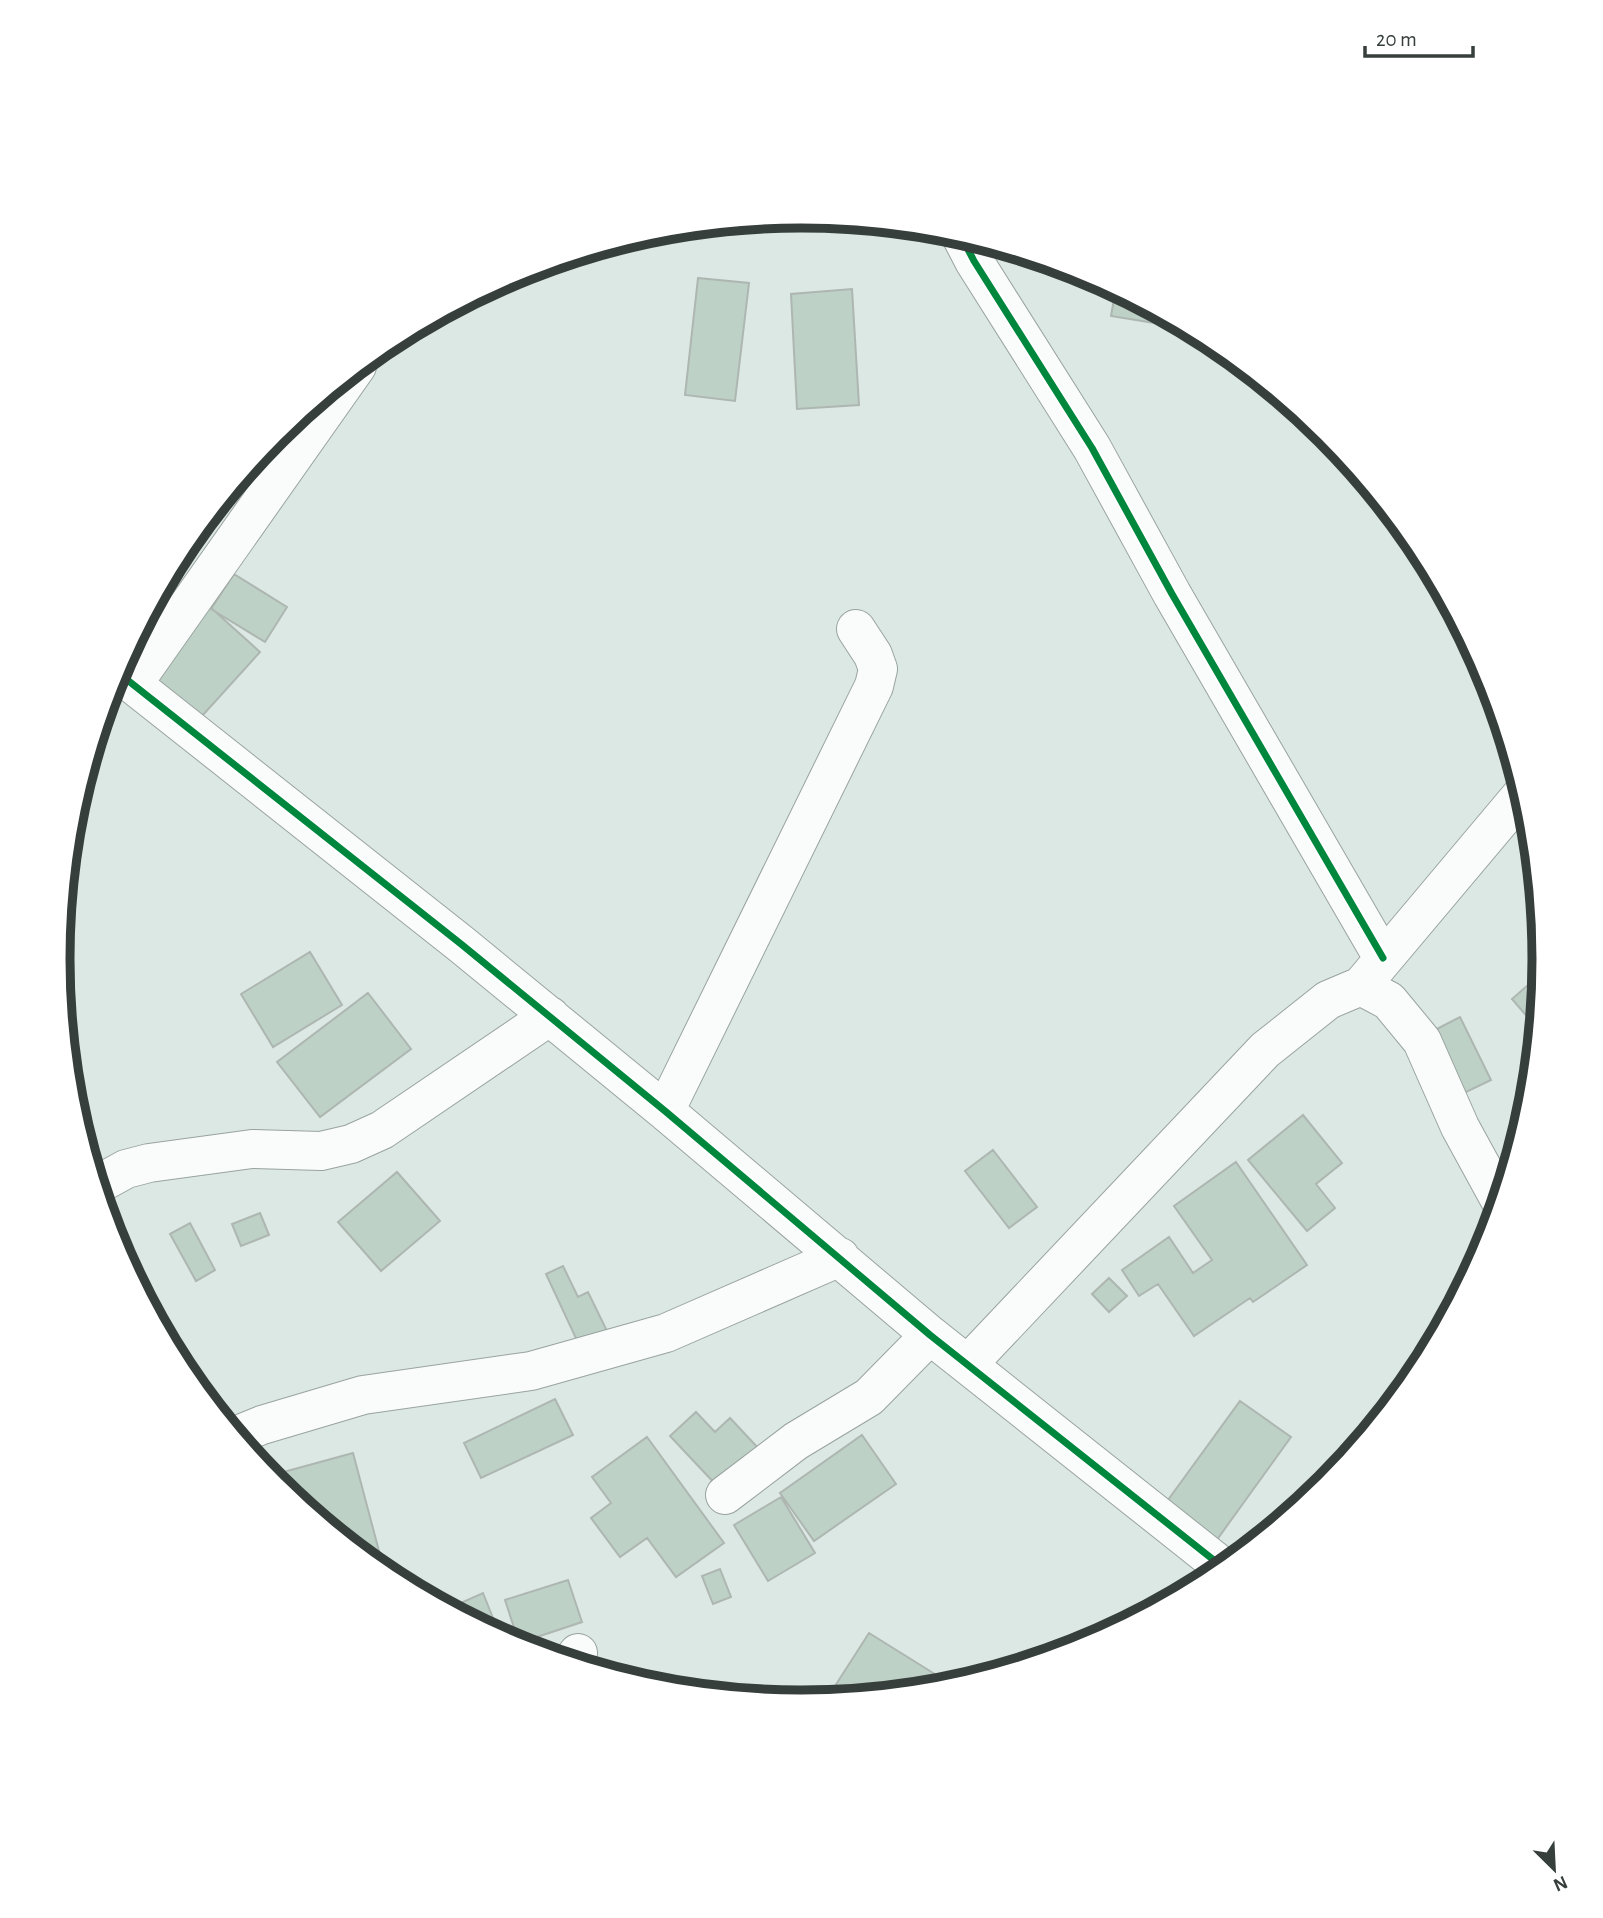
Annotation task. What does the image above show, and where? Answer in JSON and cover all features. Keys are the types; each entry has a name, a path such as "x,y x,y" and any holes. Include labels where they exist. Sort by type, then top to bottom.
{"street":[{"path":"967,247 1092,448 1372,972 1389,1001 1422,1041 1460,1127 1495,1191"},
{"path":"128,673 334,397"},
{"path":"665,1111 874,685 878,669 873,655 856,629"},
{"path":"126,679 550,1016 930,1335 1216,1562"},
{"path":"968,1364 1265,1050 1328,1000 1372,972 1516,802"},
{"path":"105,1181 126,1169 149,1163 252,1149 321,1151 351,1144 382,1130 550,1016"},
{"path":"245,1432 363,1395 531,1371 666,1333 839,1257"},
{"path":"725,1495 796,1441 869,1397 930,1335"}],"building":[{"path":"698,278 749,283 735,401 685,395"},
{"path":"698,278 749,283 735,401 685,395"},
{"path":"852,289 859,405 797,409 791,294"},
{"path":"1114,298 1165,325 1111,316"},
{"path":"234,574 287,607 265,642 211,609"},
{"path":"234,574 287,607 265,642 211,609"},
{"path":"209,606 260,652 192,727 142,681"},
{"path":"209,606 260,652 192,727 142,681"},
{"path":"310,952 342,1005 273,1047 241,994"},
{"path":"1532,981 1530,1020 1512,999"},
{"path":"368,993 411,1049 320,1117 277,1062"},
{"path":"1460,1017 1491,1080 1462,1094 1431,1032"},
{"path":"1303,1115 1342,1163 1316,1184 1335,1208 1307,1231 1248,1160"},
{"path":"993,1150 1037,1207 1009,1228 965,1171"},
{"path":"1236,1162 1307,1265 1253,1302 1250,1298 1194,1336 1158,1284 1139,1296 1122,1270 1169,1237 1193,1273 1212,1260 1174,1206"},
{"path":"397,1172 440,1221 381,1271 338,1222"},
{"path":"260,1213 269,1235 241,1246 232,1224"},
{"path":"190,1223 215,1270 196,1281 170,1234"},
{"path":"563,1266 578,1297 588,1292 608,1333 580,1347 546,1274"},
{"path":"1109,1278 1127,1296 1109,1312 1092,1294"},
{"path":"555,1399 573,1435 481,1478 464,1443"},
{"path":"1240,1401 1291,1437 1211,1548 1160,1511"},
{"path":"696,1412 715,1432 730,1418 760,1450 719,1488 670,1436"},
{"path":"862,1435 896,1484 814,1541 780,1493"},
{"path":"647,1437 724,1543 676,1577 647,1538 620,1557 591,1518 611,1503 592,1477"},
{"path":"353,1453 381,1557 319,1509 281,1473"},
{"path":"781,1497 815,1553 768,1581 734,1525"},
{"path":"720,1569 731,1597 713,1604 702,1576"},
{"path":"568,1580 582,1622 532,1639 515,1632 505,1600"},
{"path":"483,1593 495,1623 478,1615 458,1604"},
{"path":"869,1633 939,1677 897,1684 833,1689"}],"cycle path":[{"path":"967,247 1092,448 1172,594 1383,958"},
{"path":"126,679 461,944 665,1111 930,1335 1216,1562"}]}
